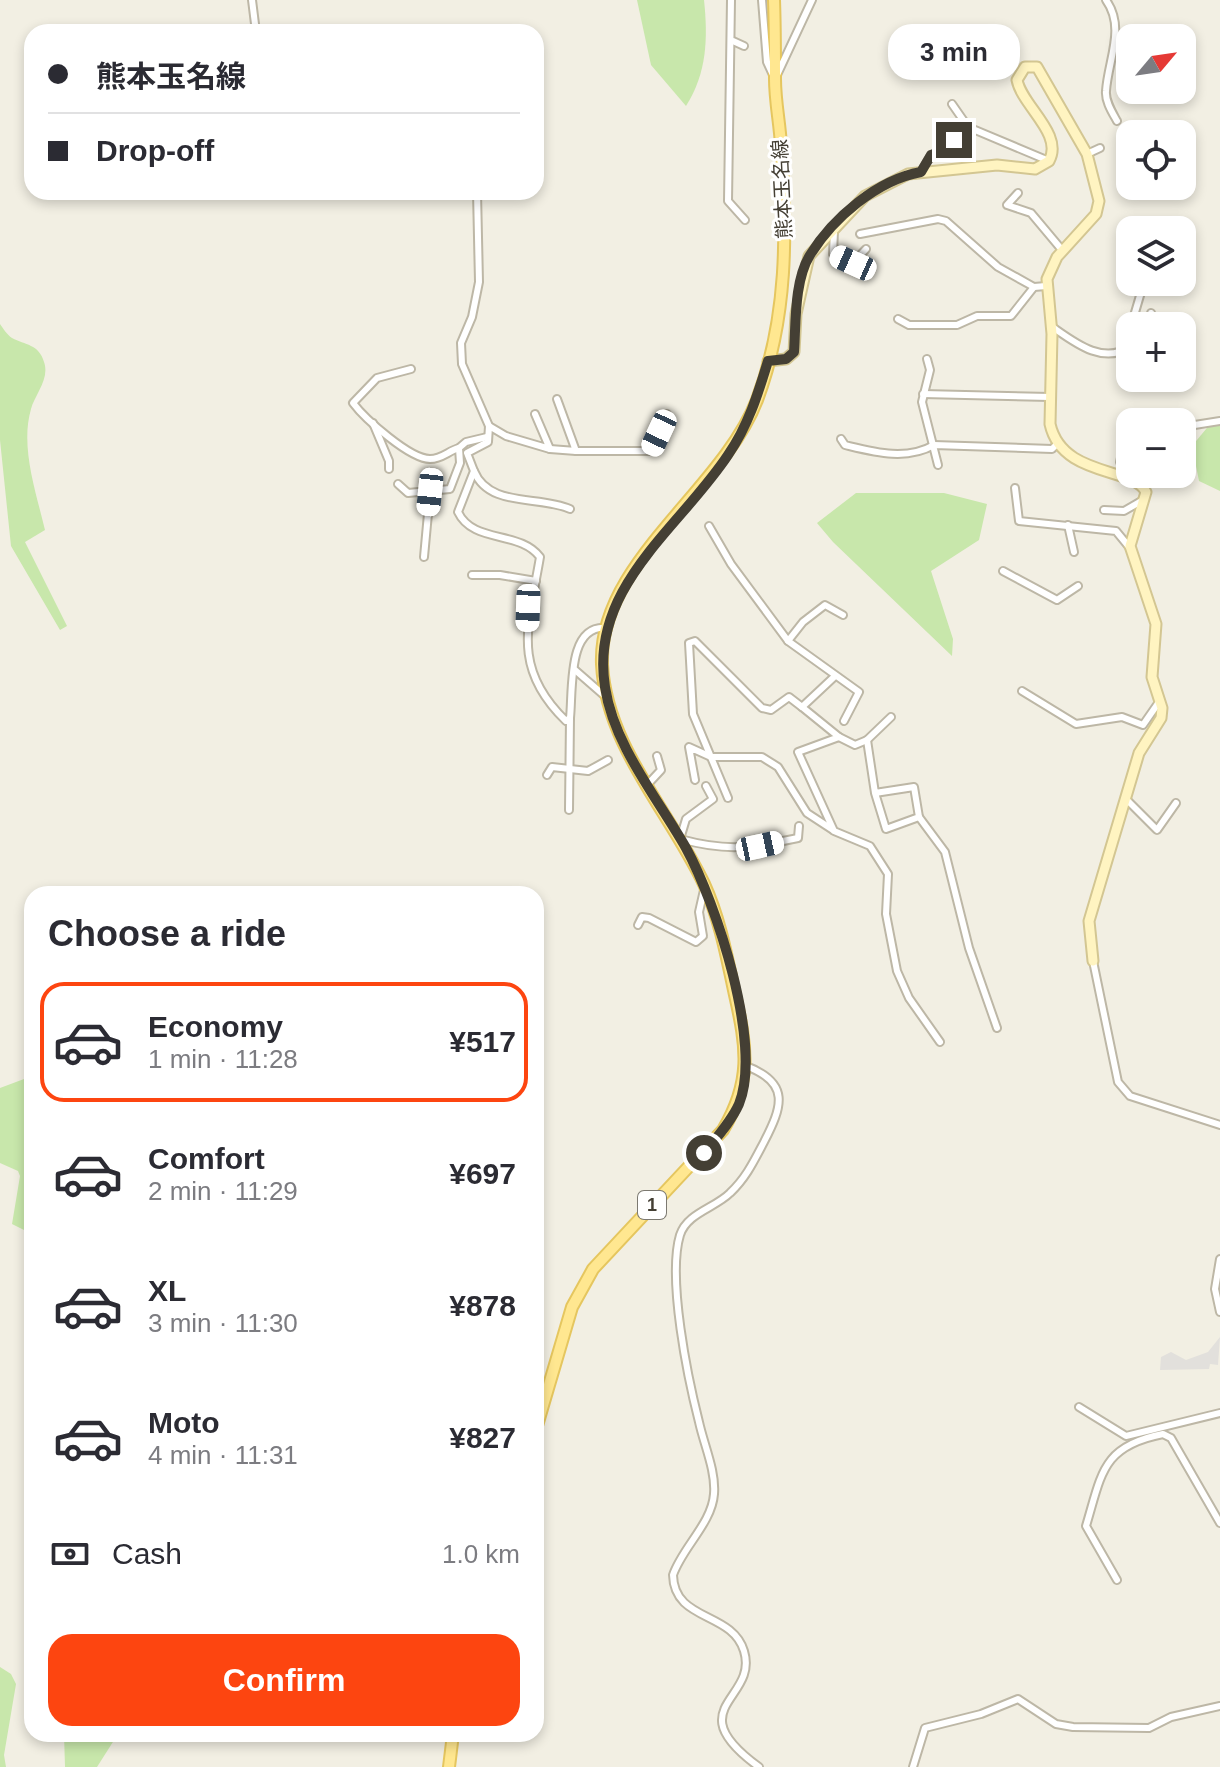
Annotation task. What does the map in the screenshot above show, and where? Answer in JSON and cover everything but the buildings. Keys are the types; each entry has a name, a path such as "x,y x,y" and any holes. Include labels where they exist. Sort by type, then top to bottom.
{"main road":[{"name":"熊本玉名線","path":"544,1400 572,1307 593,1269 723,1130 739,1104 746,1066 744,1033 721,934 705,886 618,731 607,698 602,664 607,628 631,576 728,456 757,398 768,361 785,279 786,224 775,78 774,0"},
{"path":"449,1767 452,1742"}],"street":[{"path":"252,0 255,24"},
{"path":"731,0 733,41 728,201 745,220"},
{"path":"762,0 767,62 775,78"},
{"path":"775,78 812,0"},
{"path":"1106,0 1115,12 1116,26 1105,92 1117,120"},
{"path":"733,41 744,46"},
{"path":"768,361 786,359 794,352 796,314 809,256 865,196 895,179 921,172 997,165 1035,169 1049,161 1053,148 1049,137 1018,87 1020,72 1033,65 1043,73 1087,154 1099,201 1096,214 1050,267 1046,286 1051,326 1050,424 1057,444 1067,454 1116,477"},
{"path":"952,104 968,127 1049,161"},
{"path":"921,172 931,155 946,150 968,127"},
{"path":"1087,154 1100,148"},
{"path":"1018,193 1007,205 1031,213 1062,250"},
{"path":"477,200 479,282 472,317 461,343 462,364 489,426 488,442 467,453 486,489 496,495 551,500 570,509"},
{"path":"860,234 938,219 946,221 998,267 1034,287 1046,286"},
{"path":"834,228 833,254 853,263 866,249"},
{"path":"898,319 909,325 957,325 977,316 1011,316 1034,287"},
{"path":"1051,326 1082,348 1104,354 1116,352"},
{"path":"927,359 930,370 922,402 938,465"},
{"path":"411,369 377,378 353,403 408,455 441,458 466,442 487,437"},
{"path":"923,394 1050,397"},
{"path":"557,399 576,451"},
{"path":"535,414 550,449"},
{"path":"489,426 506,436 550,449 650,451 667,414"},
{"path":"1196,425 1220,421"},
{"path":"373,423 389,461 389,469"},
{"path":"841,439 845,445 889,456 923,451 934,445 1052,449 1057,444"},
{"path":"398,484 408,493 450,489 460,463 459,448"},
{"path":"474,471 457,506 461,519 469,528 534,549 540,557 528,608 531,665 538,687 549,704 566,721 570,718"},
{"path":"1015,488 1019,521 1116,531 1130,548 1156,624 1152,677 1161,700 1161,718 1139,753 1089,921 1093,961 1118,1082 1123,1089 1130,1096 1220,1125"},
{"path":"1130,548 1132,529 1146,498 1144,488"},
{"path":"424,557 430,492"},
{"path":"1104,510 1124,511 1146,498"},
{"path":"1068,525 1074,552"},
{"path":"709,526 788,641 834,677 859,692 844,721"},
{"path":"1003,571 1057,600 1078,586"},
{"path":"472,575 500,575 536,581"},
{"path":"788,641 803,622 825,605 843,615"},
{"path":"569,810 570,718 578,645 585,631 593,626 607,628"},
{"path":"728,798 693,714 689,643 695,641 762,708 771,710 789,697 839,737 855,745 867,740 891,717"},
{"path":"575,670 607,698"},
{"path":"802,707 834,677"},
{"path":"1022,691 1076,724 1122,717 1143,725 1161,700"},
{"path":"834,831 798,752 839,737"},
{"path":"867,740 875,793 886,829 919,817"},
{"path":"695,780 689,747 711,757 762,757 778,767 807,813 834,831 870,846 888,874 886,914 897,971 909,998 940,1042"},
{"path":"648,784 661,770 657,756"},
{"path":"547,775 552,767 588,771 608,760"},
{"path":"706,786 713,799 686,819 680,839 729,850 744,844 760,846 798,838 799,826"},
{"path":"875,793 914,787 919,817 945,852 969,948 997,1028"},
{"path":"1125,798 1157,830 1176,803"},
{"path":"638,925 642,917 649,918 696,942 703,936 699,912 705,886"},
{"path":"746,1066 770,1078 777,1087 779,1107 776,1121 748,1173 734,1190 695,1216 680,1235 678,1262 682,1348 714,1483 710,1508 678,1559 673,1584 684,1605 728,1628 743,1649 746,1661 726,1704 722,1721 724,1735 731,1747 759,1767"},
{"path":"1220,1259 1215,1289 1220,1312"},
{"path":"1079,1407 1126,1436 1220,1413"},
{"path":"1117,1580 1086,1526 1102,1473 1128,1443 1167,1436 1220,1523"},
{"path":"1213,1511 1220,1504"},
{"path":"913,1767 925,1728 981,1714 1018,1699 1056,1724 1073,1727 1149,1728 1171,1717 1220,1706"}],"green space":[{"path":"637,0 704,0 706,28 702,68 686,106 651,65"},
{"path":"0,324 10,337 39,352 45,368 44,380 31,409 27,439 30,470 45,530 25,542 67,626 60,630 11,546 0,440"},
{"path":"1216,417 1220,418 1220,491 1199,481 1196,441"},
{"path":"856,493 944,493 987,504 979,540 931,571 953,639 952,656 817,523"},
{"path":"24,1079 24,1230 12,1224 20,1176 18,1171 0,1163 0,1088"},
{"path":"0,1667 11,1674 16,1684 4,1755 6,1767 0,1767"},
{"path":"64,1742 113,1742 97,1767 65,1767"}],"shaded area":[{"path":"1220,1337 1218,1365 1210,1364 1209,1369 1160,1370 1161,1357 1171,1352 1186,1360 1208,1352"}],"route":[{"path":"704,1153 739,1104 746,1066 744,1033 721,934 705,886 628,751 611,713 602,664 607,628 616,601 646,554 728,456 757,398 768,361 786,359 794,352 796,314 809,256 865,196 895,179 921,172 931,155 946,150 954,140"}]}
